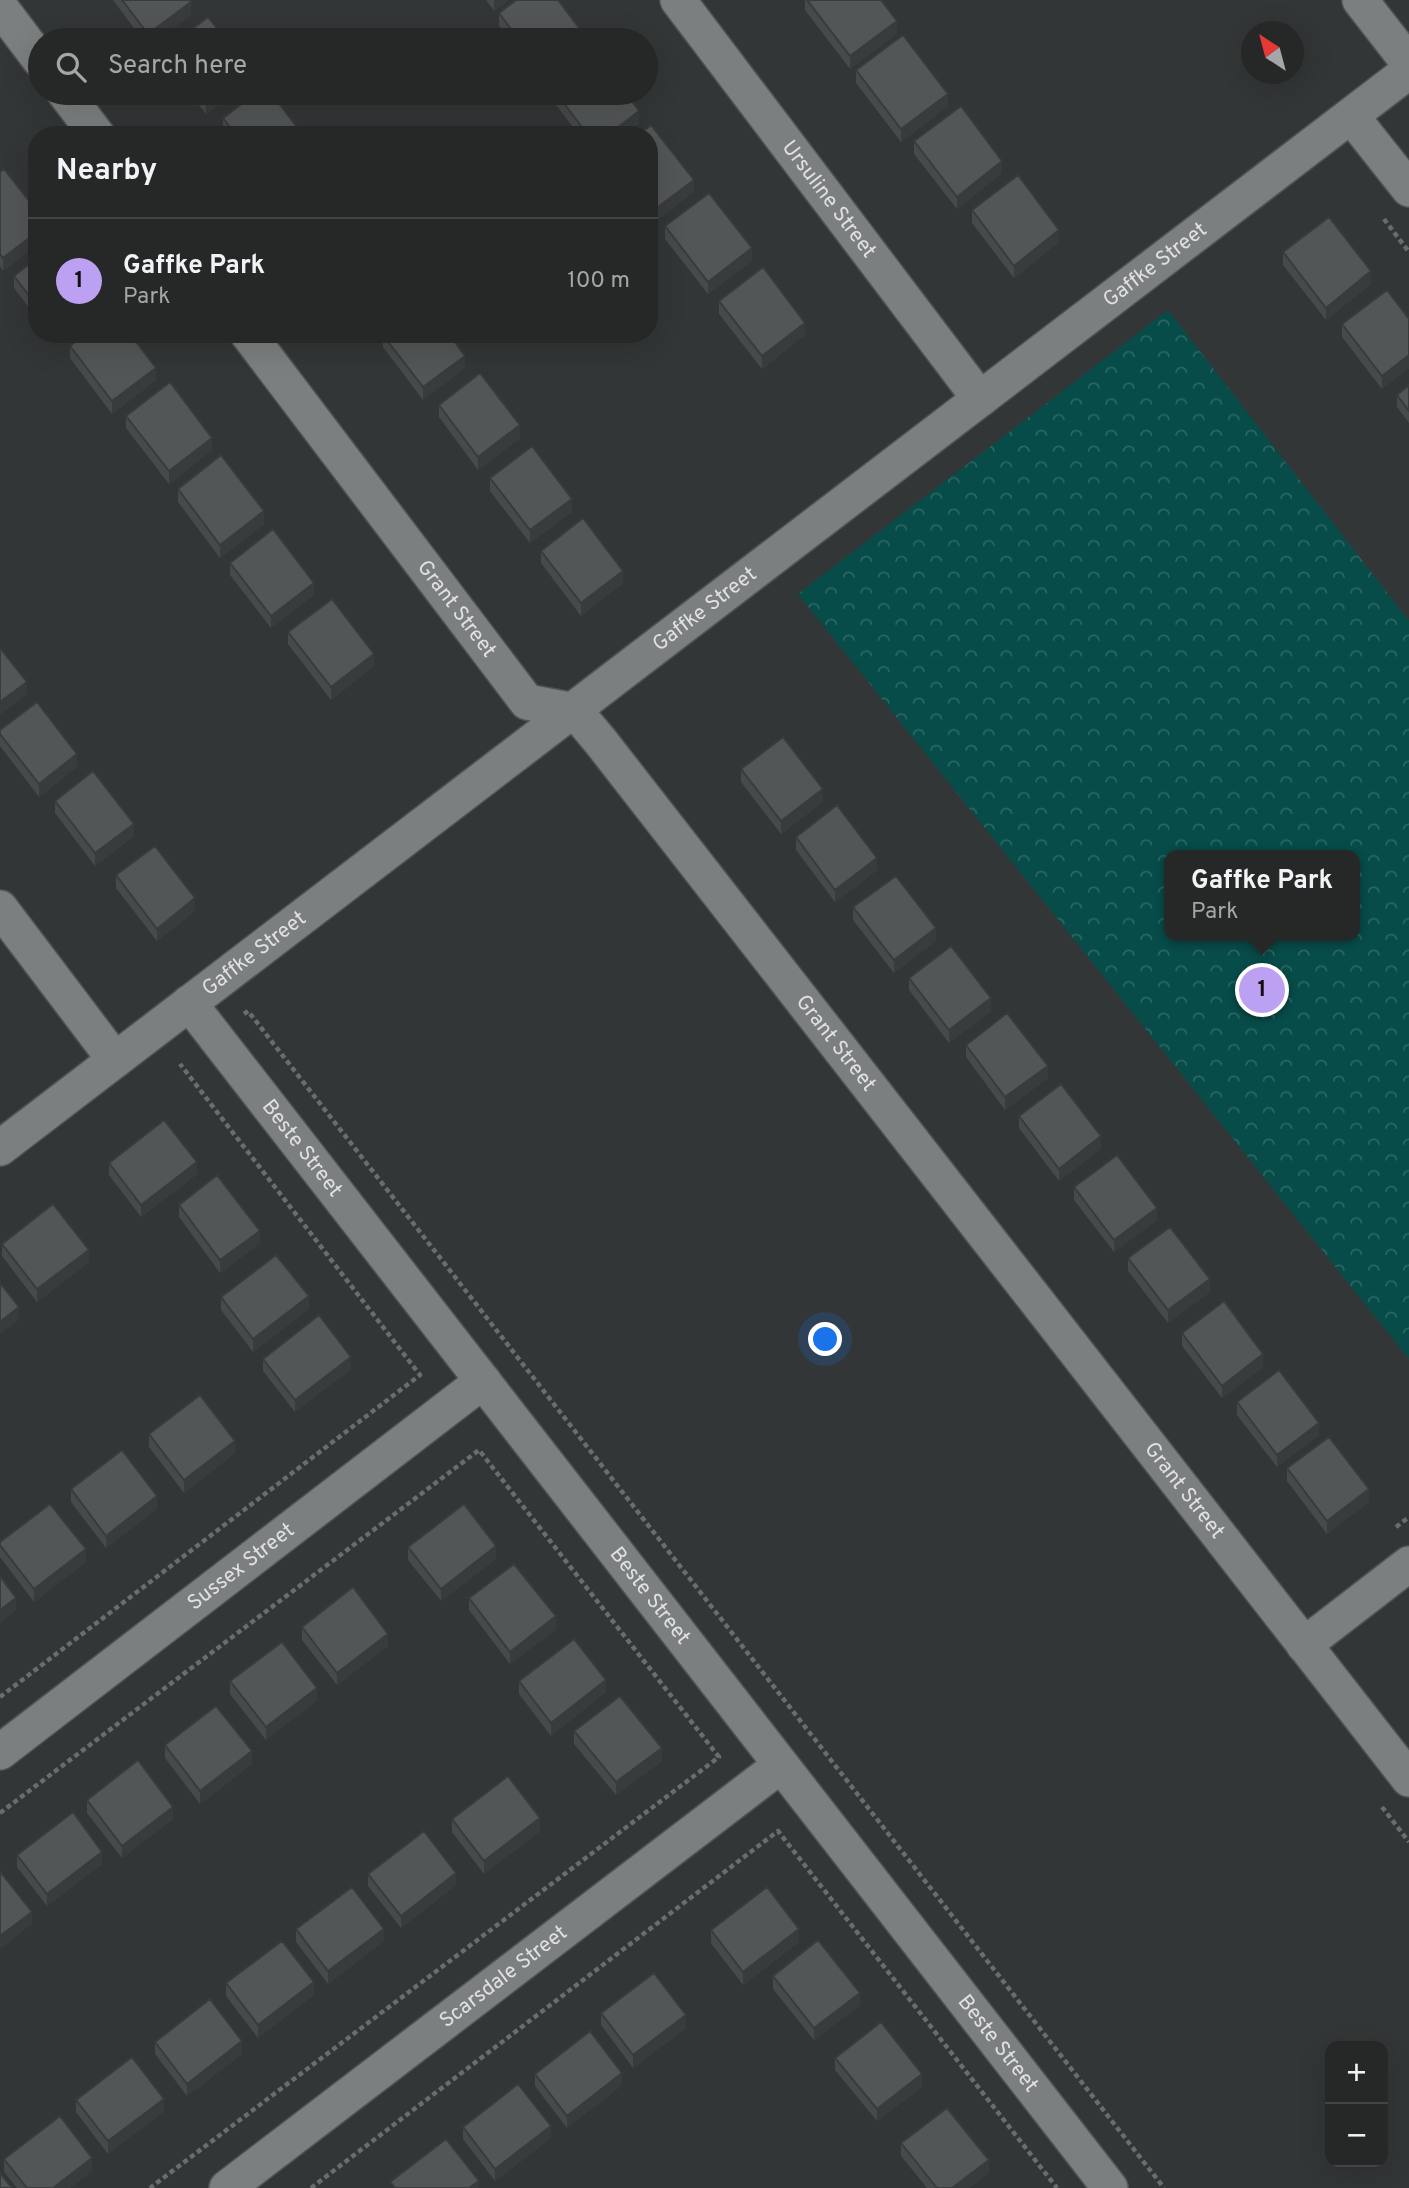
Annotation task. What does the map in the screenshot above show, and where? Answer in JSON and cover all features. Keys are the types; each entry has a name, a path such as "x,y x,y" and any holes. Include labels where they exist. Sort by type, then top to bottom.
{"street":[{"name":"Ursuline Street","path":"678,0 980,399"},
{"path":"1360,0 1409,63"},
{"path":"0,7 28,44"},
{"name":"Gaffke Street","path":"0,1147 575,711 1409,71"},
{"path":"74,105 90,126"},
{"path":"1352,117 1409,189"},
{"name":"Grant Street","path":"255,343 527,702 575,711 1409,1779"},
{"path":"0,908 115,1060"},
{"name":"Beste Street","path":"189,1003 1110,2188"},
{"name":"Sussex Street","path":"0,1752 482,1381"},
{"path":"1304,1645 1409,1564"},
{"name":"Scarsdale Street","path":"227,2188 781,1765"}],"path":[{"path":"239,1018 248,1011 1164,2188"},
{"path":"0,1697 420,1375 180,1064"},
{"path":"0,1813 479,1450 719,1757 150,2188"},
{"path":"311,2188 778,1831 1057,2188"}],"green space":[{"path":"1168,310 1409,621 1409,1359 798,594"}],"building":[{"path":"122,0 191,2 156,28 143,28"},
{"path":"516,0 558,0 579,28 510,28 499,13"},
{"path":"807,0 881,0 897,21 850,56"},
{"path":"208,17 217,28 194,28"},
{"path":"903,35 948,94 901,129 856,70"},
{"path":"240,105 280,105 296,126 229,126 223,118"},
{"path":"565,105 635,105 639,111 620,126 581,126"},
{"path":"961,106 1002,161 957,197 914,141"},
{"path":"658,134 694,180 658,207"},
{"path":"4,169 28,200 28,239 3,258 0,254 0,172"},
{"path":"1018,175 1059,230 1014,266 972,210"},
{"path":"709,193 752,248 708,282 665,226"},
{"path":"1329,217 1371,271 1326,308 1283,252"},
{"path":"28,265 28,294 14,276"},
{"path":"763,267 805,323 762,356 719,301"},
{"path":"1387,290 1409,319 1409,355 1382,376 1342,324"},
{"path":"74,343 137,343 156,368 112,401 70,346"},
{"path":"389,343 456,343 465,356 423,387"},
{"path":"480,373 520,425 478,457 439,405"},
{"path":"170,382 212,438 169,471 126,416"},
{"path":"1409,385 1409,411 1397,395"},
{"path":"532,446 572,499 530,530 490,478"},
{"path":"221,455 264,511 220,545 178,489"},
{"path":"583,518 623,571 581,603 541,551"},
{"path":"273,529 314,583 271,616 230,563"},
{"path":"332,599 374,654 331,687 288,632"},
{"path":"0,648 27,682 0,702"},
{"path":"37,702 77,754 39,784 0,734 0,730"},
{"path":"783,737 823,789 781,821 741,769"},
{"path":"93,771 134,824 95,853 55,801"},
{"path":"837,805 877,858 835,890 796,837"},
{"path":"155,846 195,898 157,929 116,875"},
{"path":"896,876 936,928 894,960 853,907"},
{"path":"951,946 991,998 949,1030 909,978"},
{"path":"1007,1013 1048,1066 1005,1097 966,1045"},
{"path":"1061,1084 1101,1136 1059,1169 1019,1116"},
{"path":"164,1120 197,1162 141,1205 109,1163"},
{"path":"1117,1155 1157,1208 1114,1240 1074,1187"},
{"path":"217,1175 260,1231 220,1260 179,1205"},
{"path":"53,1204 89,1250 37,1289 2,1244"},
{"path":"1170,1227 1210,1279 1168,1310 1128,1258"},
{"path":"276,1255 309,1296 253,1339 221,1297"},
{"path":"0,1283 19,1307 0,1322"},
{"path":"1224,1301 1263,1354 1222,1386 1182,1333"},
{"path":"319,1315 351,1357 295,1400 263,1359"},
{"path":"1279,1370 1319,1423 1277,1455 1237,1402"},
{"path":"200,1395 235,1441 184,1480 149,1434"},
{"path":"1329,1437 1369,1489 1327,1521 1287,1468"},
{"path":"122,1450 157,1496 106,1536 71,1489"},
{"path":"50,1504 86,1549 34,1589 0,1542"},
{"path":"464,1504 496,1546 441,1589 408,1547"},
{"path":"514,1564 556,1616 510,1652 469,1598"},
{"path":"0,1576 16,1598 0,1610"},
{"path":"353,1587 388,1634 337,1673 302,1627"},
{"path":"574,1639 606,1680 551,1723 519,1681"},
{"path":"282,1642 317,1688 266,1727 230,1681"},
{"path":"620,1696 662,1748 616,1782 574,1731"},
{"path":"216,1706 252,1751 200,1791 165,1745"},
{"path":"138,1760 173,1807 122,1846 87,1800"},
{"path":"508,1776 540,1818 484,1861 452,1819"},
{"path":"73,1812 102,1852 47,1894 17,1855"},
{"path":"424,1831 456,1873 401,1916 368,1874"},
{"path":"0,1871 32,1912 0,1936"},
{"path":"352,1887 384,1929 328,1971 296,1929"},
{"path":"767,1887 799,1929 743,1972 711,1930"},
{"path":"818,1940 860,1993 814,2028 773,1976"},
{"path":"282,1941 314,1982 258,2025 226,1983"},
{"path":"654,1973 686,2015 633,2055 601,2013"},
{"path":"210,1999 242,2041 187,2084 155,2042"},
{"path":"881,2022 922,2074 877,2109 835,2058"},
{"path":"590,2031 622,2073 567,2116 535,2074"},
{"path":"132,2057 164,2099 108,2141 76,2100"},
{"path":"518,2084 551,2126 495,2169 463,2127"},
{"path":"947,2108 989,2160 952,2188 937,2188 901,2143"},
{"path":"60,2116 92,2158 53,2188 27,2188 4,2159"},
{"path":"446,2139 479,2181 469,2188 395,2188 390,2182"},
{"path":"0,2173 12,2188 0,2188"}],"place":[{"name":"Gaffke Park","path":"1262,990"}]}
